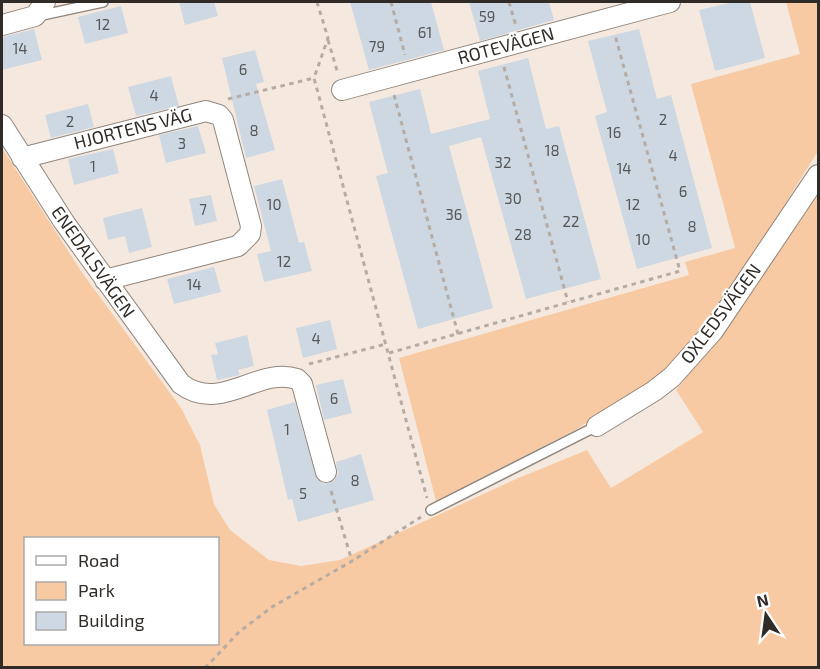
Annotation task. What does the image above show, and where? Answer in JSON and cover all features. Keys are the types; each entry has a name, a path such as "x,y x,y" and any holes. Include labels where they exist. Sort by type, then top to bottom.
{"street":[{"name":"ROTEVÄGEN","path":"342,90 670,2"},
{"path":"2,25 40,9"},
{"name":"HJORTENS VÄG","path":"22,158 206,111 213,111 223,120 251,226 245,241 238,246 105,280"},
{"name":"ENEDALSVÄGEN","path":"2,125 105,280 181,384 191,392 215,394 290,377"},
{"name":"OXLEDSVÄGEN","path":"597,426 654,391 693,355 712,331 819,175"},
{"path":"290,377 302,384 326,472"}],"lane":[{"path":"40,9 65,12 103,2"},
{"path":"431,510 597,426"}],"path":[{"path":"318,2 342,90"},
{"path":"391,2 410,72"},
{"path":"509,2 520,42"},
{"path":"388,353 680,271 610,18"},
{"path":"205,668 239,632 272,607 352,561 431,510 314,78 327,38"},
{"path":"499,48 568,302"},
{"path":"390,77 458,334"},
{"path":"213,111 225,100 314,78"},
{"path":"290,377 304,366 386,344"},
{"path":"326,472 352,561"}],"green space":[{"path":"786,2 818,2 818,151 741,275 681,357 651,381 577,429 436,501 399,358 689,275 685,262 735,248 691,84 800,54"},
{"path":"2,148 81,271 181,408 200,445 214,504 230,530 269,560 301,566 340,560 516,479 587,450 611,488 703,432 676,390 735,316 818,195 818,667 2,667"}],"building":[{"path":"179,2 214,2 218,16 185,25"},
{"path":"350,2 431,2 444,50 369,70"},
{"path":"469,2 549,2 554,20 480,41"},
{"path":"733,2 750,2 765,58 715,71 699,10"},
{"path":"121,6 128,33 85,44 78,17"},
{"path":"34,29 42,60 2,70 2,37"},
{"path":"639,29 657,99 671,95 712,248 637,269 595,116 607,112 588,41"},
{"path":"255,50 264,82 256,84 275,150 246,158 222,58"},
{"path":"528,58 546,129 559,126 601,279 526,299 481,137 449,146 493,308 418,329 376,176 388,173 369,102 420,89 431,134 490,119 478,71"},
{"path":"171,76 179,106 136,116 128,87"},
{"path":"88,104 94,127 51,138 45,115"},
{"path":"198,126 206,153 166,163 159,135"},
{"path":"113,149 119,173 74,185 68,159"},
{"path":"282,179 299,243 304,242 312,271 264,282 257,254 271,251 254,186"},
{"path":"211,195 217,221 195,226 189,199"},
{"path":"142,208 152,247 129,253 125,236 108,240 103,218"},
{"path":"214,267 221,292 174,304 167,279"},
{"path":"330,320 337,349 303,358 296,328"},
{"path":"247,335 254,366 238,370 240,375 217,380 211,355 218,354 215,343"},
{"path":"343,379 352,413 324,420 316,385"},
{"path":"295,402 317,480 324,484 334,481 338,474 336,462 361,454 374,500 298,522 292,499 288,500 267,410"}]}
